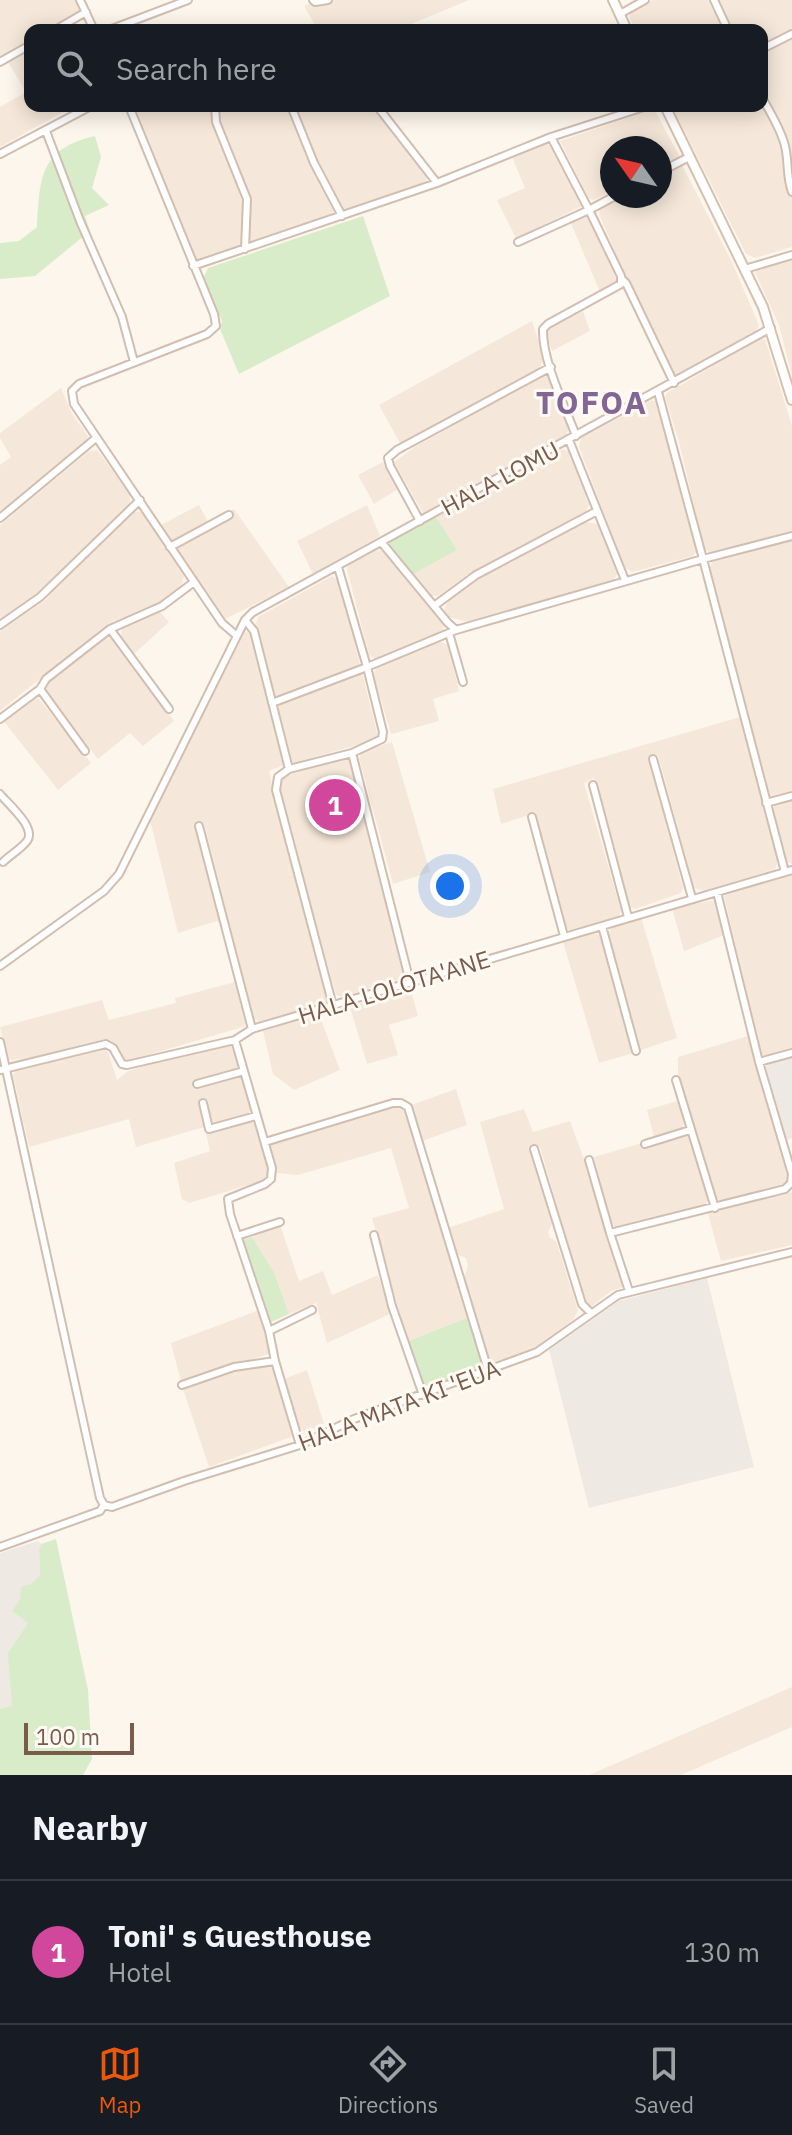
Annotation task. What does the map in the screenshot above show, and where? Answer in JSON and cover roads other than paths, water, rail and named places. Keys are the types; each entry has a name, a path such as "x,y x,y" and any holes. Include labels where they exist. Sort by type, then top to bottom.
{"main road":[{"path":"613,0 624,24"},
{"path":"668,112 771,328 792,400"}],"street":[{"path":"80,0 91,24"},
{"path":"123,24 188,0"},
{"path":"313,0 328,0"},
{"path":"620,14 645,0"},
{"path":"714,0 725,24"},
{"path":"65,24 86,12"},
{"path":"768,46 792,34"},
{"path":"0,62 24,48"},
{"path":"768,109 784,140 788,163 786,172 792,192"},
{"path":"0,154 80,112"},
{"path":"131,112 214,314 216,326 207,334 79,384 72,391 74,404 222,623 237,636"},
{"path":"215,112 216,122 247,199 245,249"},
{"path":"293,112 314,163 342,216"},
{"path":"382,112 437,183"},
{"path":"193,266 437,183 551,137 628,112"},
{"path":"46,131 80,221 122,317 134,362"},
{"path":"551,137 674,383"},
{"path":"672,166 689,157"},
{"path":"518,242 600,204"},
{"path":"745,269 792,255"},
{"path":"622,279 618,288 543,329 572,438 625,580"},
{"name":"HALA LOMU","path":"245,620 253,612 771,328"},
{"path":"420,521 388,458 397,450 551,367"},
{"path":"658,392 766,803 788,871"},
{"path":"0,518 96,438"},
{"path":"0,625 40,597 140,500"},
{"path":"434,606 476,575 597,511"},
{"path":"170,547 229,515"},
{"path":"272,703 452,632 625,580 792,536"},
{"path":"382,543 452,632 463,682"},
{"path":"333,1006 276,790 278,777 289,769 352,753 382,739 367,667 338,567"},
{"path":"0,719 110,629 162,606 194,582"},
{"path":"0,966 104,891 119,874 245,620 254,631 289,769"},
{"path":"110,629 169,709"},
{"path":"40,689 85,751"},
{"path":"352,753 410,982"},
{"path":"653,759 692,898"},
{"path":"593,785 628,917"},
{"path":"0,794 27,825 30,834 29,839 3,862"},
{"path":"766,803 792,796"},
{"path":"532,817 564,936"},
{"path":"199,826 252,1029"},
{"name":"HALA LOLOTA'ANE","path":"3,1069 106,1044 113,1048 122,1064 127,1065 235,1040 252,1029 788,871"},
{"path":"610,1233 785,1189 791,1183 791,1164 759,1062 717,892"},
{"path":"602,926 636,1051"},
{"path":"235,1040 272,1168 271,1179 265,1184 228,1199 300,1445"},
{"path":"0,1042 3,1069 104,1505"},
{"path":"759,1062 792,1053"},
{"path":"197,1084 244,1071"},
{"path":"676,1080 715,1208"},
{"path":"203,1103 209,1129 256,1116"},
{"path":"265,1142 393,1103 408,1107 488,1370"},
{"path":"645,1144 690,1130"},
{"path":"534,1149 582,1304 591,1313"},
{"path":"589,1160 629,1291"},
{"path":"237,1236 280,1222"},
{"path":"374,1235 392,1306 423,1395"},
{"name":"HALA MATA KI 'EUA","path":"0,1547 100,1511 104,1505 112,1507 300,1445 354,1419 549,1346 618,1295 792,1252"},
{"path":"269,1331 312,1310"},
{"path":"182,1385 234,1367 275,1361"}],"place":[{"name":"Toni' s Guesthouse","path":"335,805"}],"district":[{"name":"TOFOA","path":"592,402"}]}
